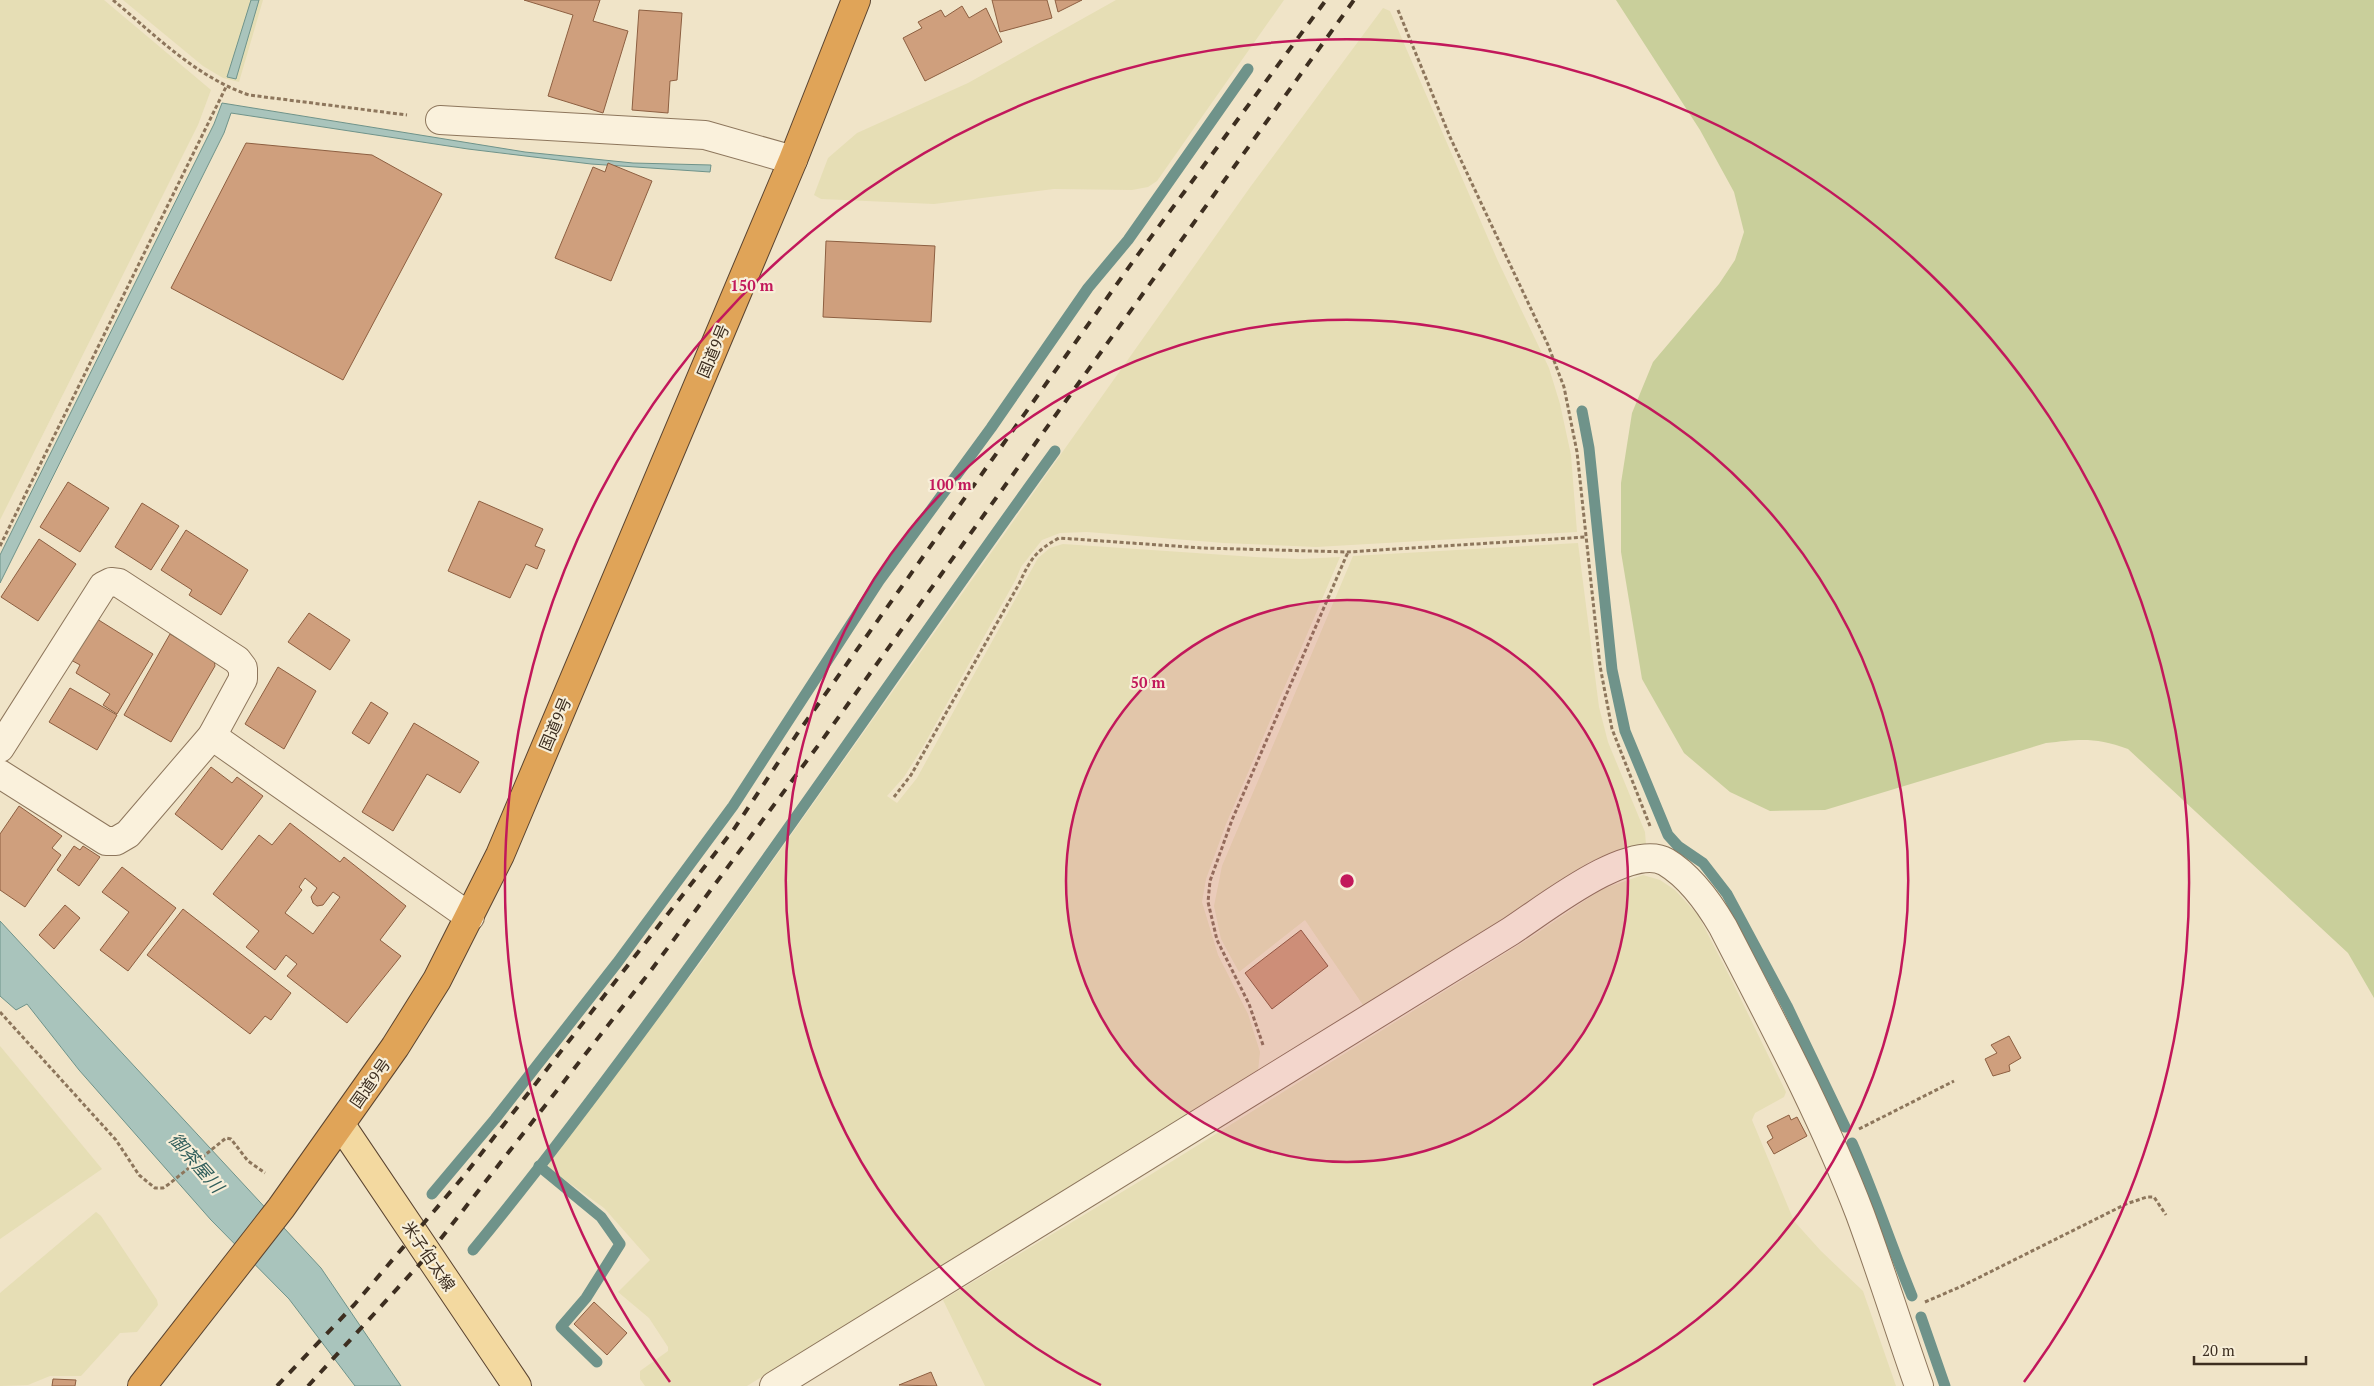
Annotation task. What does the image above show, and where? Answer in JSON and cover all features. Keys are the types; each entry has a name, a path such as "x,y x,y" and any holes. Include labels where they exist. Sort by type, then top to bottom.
{"highway":[{"name":"国道9号","path":"142,1386 233,1272 287,1200 341,1125 438,980 500,854 793,160 856,0"}],"main road":[{"name":"米子伯太線","path":"341,1125 517,1386"}],"street":[{"path":"440,120 705,135 793,160"},
{"path":"0,748 102,586 111,582 119,583 237,660 243,668 243,679 212,736 128,834 116,841 106,841 0,774"},
{"path":"212,736 470,917"},
{"path":"774,1386 1512,931 1591,878 1619,864 1644,858 1665,861 1688,880 1712,908 1806,1088 1860,1214 1919,1386"}],"path":[{"path":"113,0 189,63 226,87 249,94 440,120"},
{"path":"1398,10 1450,137 1548,345 1564,387 1577,452 1600,666 1612,729 1665,861"},
{"path":"0,546 226,87"},
{"path":"894,797 911,775 1019,584 1030,560 1041,547 1059,538 1204,548 1348,552 1586,537"},
{"path":"1273,1079 1249,1004 1217,940 1208,902 1210,881 1232,820 1348,552"},
{"path":"0,1012 116,1140 139,1175 155,1188 163,1188 222,1140 231,1139 248,1161 287,1200"},
{"path":"1830,1144 1954,1081"},
{"path":"1895,1315 1962,1286 2126,1204 2147,1197 2154,1197 2166,1215"}],"shaded area":[{"path":"0,0 104,0 211,90 198,125 0,520"},
{"path":"123,0 263,0 239,82 223,78 203,66"},
{"path":"1116,0 1284,0 1157,181 1148,187 1132,190 1054,189 934,204 821,199 814,195 828,158 857,133 968,83"},
{"path":"1383,8 1390,11 1497,259 1549,368 1560,404 1571,455 1577,532 1316,547 1224,543 1087,532 1060,533 1042,540 1021,567 924,745 904,777 887,796 897,803 917,778 1038,558 1050,548 1063,544 1255,557 1301,559 1340,557 1226,824 1206,879 1202,902 1218,955 1248,1014 1260,1052 1258,1071 747,1386 645,1386 640,1379 640,1371 668,1351 668,1347 649,1318 618,1292 650,1260 604,1208 550,1169 547,1161 701,962 1251,186"},
{"path":"1578,543 1599,707 1608,742 1645,832 1646,845 1589,862 1516,912 1363,1005 1305,920 1239,972 1221,939 1214,906 1222,866 1353,556"},
{"path":"1643,875 1660,880 1675,890 1698,915 1733,983 1786,1092 1784,1097 1755,1113 1752,1120 1794,1221 1821,1251 1863,1291 1896,1386 985,1386 943,1300 1150,1175 1530,938 1602,889"},
{"path":"0,1046 102,1169 0,1239"},
{"path":"96,1212 101,1216 157,1300 158,1305 137,1332 120,1333 81,1376 50,1376 28,1385 0,1386 0,1293"}],"green space":[{"path":"1616,0 2374,0 2374,998 2348,953 2128,749 2117,745 2087,740 2046,743 1825,810 1770,811 1730,792 1684,753 1642,679 1621,552 1621,483 1632,413 1653,362 1719,284 1735,260 1744,232 1734,192 1700,130"}],"water":[{"path":"251,0 259,0 236,79 227,77"},
{"path":"222,103 525,152 633,163 711,165 710,172 591,164 468,149 231,113 224,133 0,583 0,555 214,124"},
{"name":"御茶屋川","path":"0,921 321,1268 401,1386 355,1386 289,1299 211,1220 79,1070 27,1004 16,1010 0,996"}],"building":[{"path":"524,0 600,0 593,21 628,31 603,113 548,96 573,15"},
{"path":"992,0 1047,0 1052,18 1000,32"},
{"path":"1055,0 1082,0 1058,12"},
{"path":"962,6 969,18 986,8 1002,42 925,81 903,38 922,28 918,22 941,10 945,17"},
{"path":"639,10 682,13 677,80 670,81 668,113 632,110"},
{"path":"246,143 372,155 442,194 343,380 171,288"},
{"path":"608,163 652,181 611,281 555,258 593,167 605,172"},
{"path":"826,241 935,246 931,322 823,317"},
{"path":"68,482 109,508 80,552 40,527"},
{"path":"479,501 543,529 535,546 545,550 537,569 526,564 510,598 448,571"},
{"path":"142,503 179,526 151,570 115,547"},
{"path":"186,530 248,570 221,615 189,595 192,590 161,570"},
{"path":"39,539 76,564 38,621 1,597"},
{"path":"309,613 350,640 330,670 288,642"},
{"path":"97,619 153,654 117,714 103,705 110,694 76,673 80,665 71,660"},
{"path":"170,634 214,660 215,666 171,742 124,715"},
{"path":"278,667 316,691 284,749 245,724"},
{"path":"70,688 117,715 97,750 49,722"},
{"path":"371,702 388,713 369,744 352,733"},
{"path":"414,723 479,762 460,793 427,774 393,831 362,812"},
{"path":"211,767 232,783 237,777 263,796 222,850 175,814"},
{"path":"19,806 62,836 52,848 61,855 25,907 0,890 0,834"},
{"path":"290,823 340,862 344,857 406,906 380,940 401,956 347,1023 287,976 297,964 286,955 275,970 246,947 259,931 213,894 259,835 272,845","holes":["305,878 317,888 311,897 313,903 317,906 323,905 333,892 340,897 313,934 285,913 302,890 299,887"]},
{"path":"74,846 80,850 83,846 100,857 79,886 57,870"},
{"path":"122,867 176,908 128,971 100,950 129,912 102,892"},
{"path":"65,905 80,918 54,949 39,935"},
{"path":"183,909 291,993 271,1020 265,1016 250,1034 147,955"},
{"path":"1301,930 1328,966 1272,1009 1245,973"},
{"path":"2009,1036 2021,1058 2009,1065 2010,1071 1993,1076 1985,1059 1997,1053 1991,1045"},
{"path":"1789,1115 1791,1120 1797,1117 1807,1136 1774,1154 1767,1142 1773,1138 1767,1126"},
{"path":"594,1302 627,1333 607,1355 574,1324"},
{"path":"931,1372 937,1386 899,1385"},
{"path":"53,1379 76,1380 75,1386 52,1386"}],"waterway":[{"path":"432,1194 495,1119 617,963 733,806 879,581 991,428 1088,288 1128,240 1248,69"},
{"path":"1582,411 1589,448 1612,670 1625,731 1668,835 1678,846 1703,863 1727,894 1787,1006 1845,1127"},
{"path":"473,1250 579,1116 693,962 1055,451"},
{"path":"1852,1143 1912,1296"},
{"path":"539,1166 601,1217 620,1244 586,1298 561,1327 597,1362"},
{"path":"1921,1317 1945,1386"}],"railway":[{"path":"277,1386 354,1305 463,1177 734,829 797,734 1134,260 1326,0"},
{"path":"308,1386 428,1255 649,973 820,743 1354,0"}]}
